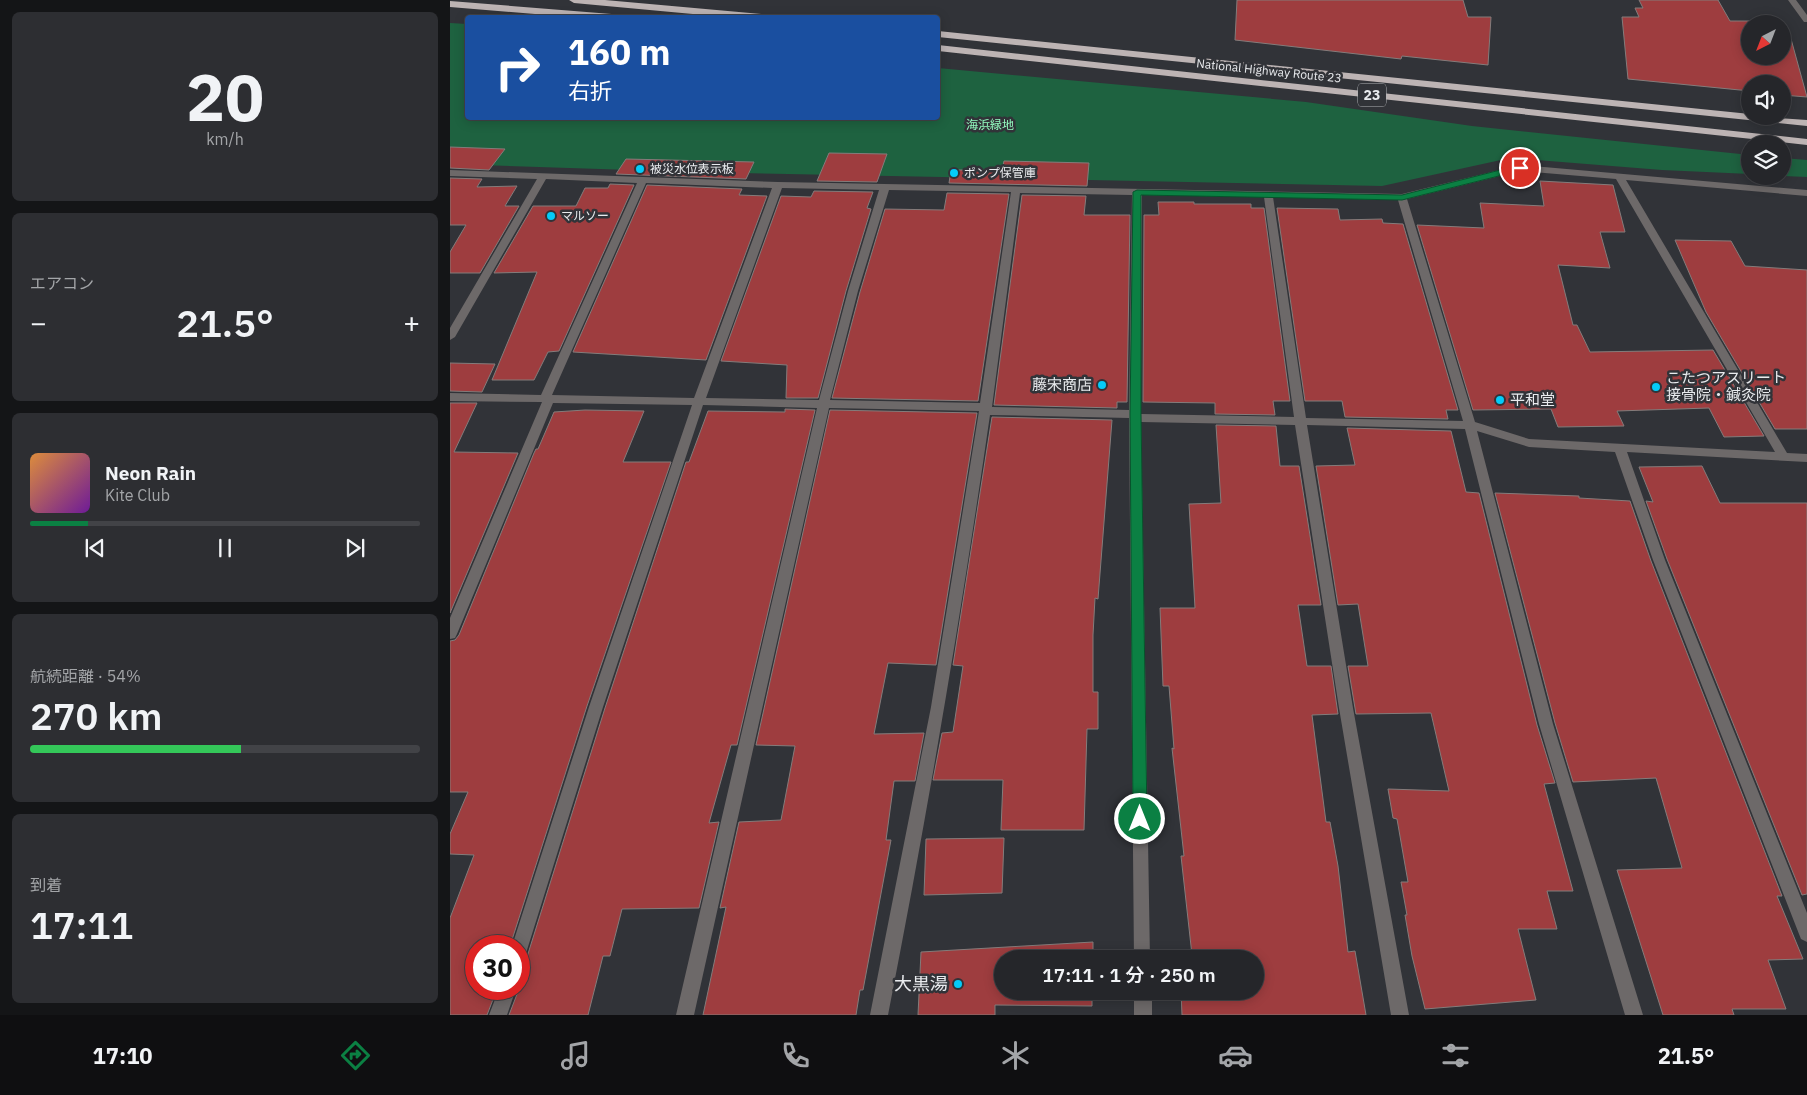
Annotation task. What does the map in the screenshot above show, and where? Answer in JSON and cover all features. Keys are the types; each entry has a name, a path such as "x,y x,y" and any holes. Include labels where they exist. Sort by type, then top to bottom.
{"highway":[{"path":"574,0 740,15"},
{"path":"450,4 587,15"},
{"name":"National Highway Route 23","path":"940,34 1807,123"},
{"name":"National Highway Route 23","path":"940,48 1807,142"}],"street":[{"path":"1792,0 1807,20"},
{"path":"451,176 543,176 778,185 1402,197 1520,168 1807,193"},
{"path":"450,337 543,176"},
{"path":"1620,178 1783,456"},
{"path":"450,634 547,399 643,180"},
{"path":"524,935 596,707 699,401 778,185"},
{"path":"685,1015 824,403 853,291 885,187"},
{"path":"879,1015 900,916 940,702 986,409 1016,190"},
{"path":"1137,192 1136,416 1142,950"},
{"path":"1268,195 1299,421 1363,817 1400,1015"},
{"path":"1402,197 1460,387 1546,724 1634,1015"},
{"path":"450,397 824,403 1136,416 1470,426 1529,443 1807,458"},
{"path":"1619,447 1659,560 1807,934"},
{"path":"498,1015 503,1000"},
{"path":"1143,1000 1143,1015"}],"green space":[{"name":"海浜緑地","path":"450,23 465,24 465,120 940,120 940,68 1306,102 1472,126 1741,154 1741,174 1662,170 1510,158 1382,186 692,172 450,164"},
{"path":"1791,159 1807,160 1807,177 1791,176"}],"building":[{"path":"1237,0 1463,0 1468,17 1491,17 1488,65 1402,56 1401,59 1235,40"},
{"path":"1639,0 1718,0 1730,21 1741,21 1741,65 1791,65 1791,39 1807,97 1791,96 1791,75 1741,75 1741,90 1628,79 1622,17 1639,17 1635,8 1643,8"},
{"path":"450,147 505,149 489,170 450,168"},
{"path":"829,153 887,154 877,182 817,181"},
{"path":"626,159 754,162 746,179 616,174"},
{"path":"1004,161 1089,163 1087,186 949,183 951,170 1002,170"},
{"path":"450,178 482,179 477,187 517,186 505,206 519,206 480,273 450,273 450,252 466,225 450,225"},
{"path":"1540,181 1613,185 1625,232 1600,232 1610,268 1558,265 1573,325 1577,325 1590,352 1713,350 1764,436 1724,437 1709,408 1617,411 1624,426 1558,427 1551,409 1473,410 1417,225 1484,228 1480,203 1544,206"},
{"path":"610,184 634,185 559,351 548,352 534,380 492,380 537,272 494,273 533,206 576,206 585,188 608,188"},
{"path":"647,185 742,189 739,195 767,196 706,360 573,352"},
{"path":"814,191 873,192 867,208 871,209 846,291 818,398 786,398 787,365 721,361 781,196 811,197"},
{"path":"947,193 1009,194 978,401 832,398 860,292 885,209 944,210"},
{"path":"1022,195 1086,196 1084,215 1130,215 1127,402 1117,402 1117,408 994,405"},
{"path":"1158,202 1251,204 1251,208 1264,208 1290,401 1273,401 1275,415 1215,414 1215,403 1143,402 1144,215 1159,215"},
{"path":"1277,208 1338,209 1340,220 1382,219 1383,223 1403,224 1458,410 1446,410 1448,419 1345,417 1342,401 1305,401"},
{"path":"1675,240 1731,241 1745,266 1807,270 1807,429 1775,429 1706,312"},
{"path":"450,363 495,364 482,392 450,391"},
{"path":"450,403 477,403 454,452 518,453 450,613"},
{"path":"785,409 815,410 737,745 731,745 709,823 719,822 699,908 622,909 610,956 603,956 588,1015 509,1015 515,1000 530,1000 530,947 605,708 686,462 689,462 708,411 785,412"},
{"path":"585,410 644,411 623,462 671,462 587,706 514,935 465,935 465,1000 493,1000 487,1015 450,1015 450,918 474,855 450,854 450,834 468,792 450,792 450,641 455,640 459,635 534,453 538,449 554,412"},
{"path":"830,410 977,413 936,665 888,663 874,734 924,733 915,781 894,781 886,840 891,840 863,990 860,990 856,1015 703,1015 726,907 720,908 739,822 781,820 795,746 756,745"},
{"path":"992,417 1112,420 1098,599 1095,598 1093,635 1093,692 1098,692 1098,729 1087,729 1084,830 1001,830 1003,780 933,780 942,733 953,732 963,666 953,665"},
{"path":"1216,425 1276,426 1280,466 1299,466 1321,605 1298,605 1307,666 1331,666 1338,714 1312,715 1326,822 1330,822 1338,866 1348,952 1355,951 1366,1015 1182,1015 1181,1000 1264,1000 1264,950 1191,950 1181,856 1184,856 1172,748 1174,749 1169,686 1163,686 1160,608 1195,608 1189,504 1221,503"},
{"path":"1347,428 1451,431 1466,492 1479,493 1537,725 1555,783 1544,784 1573,891 1547,891 1557,929 1518,929 1536,1000 1425,1009 1412,956 1405,915 1407,915 1401,882 1408,882 1397,819 1393,818 1388,789 1449,791 1431,713 1356,714 1348,666 1368,666 1358,604 1338,605 1316,466 1355,465"},
{"path":"1702,466 1720,503 1807,503 1807,894 1802,895 1667,559 1646,501 1653,502 1639,467"},
{"path":"1495,493 1579,496 1579,498 1630,501 1651,561 1782,896 1777,896 1803,959 1768,960 1786,1009 1732,1009 1734,1015 1663,1015 1617,870 1682,868 1656,778 1573,782 1555,723"},
{"path":"1004,838 1002,893 924,895 926,839"},
{"name":"大黒湯","path":"1093,942 1093,950 994,950 994,1000 1092,1000 1092,1006 995,1005 995,1015 918,1015 921,952"}],"place":[{"name":"被災水位表示板","path":"640,169"},
{"name":"ポンプ保管庫","path":"954,173"},
{"name":"マルソー","path":"551,216"},
{"name":"藤宋商店","path":"1102,385"},
{"name":"こたつアスリート 接骨院・鍼灸院","path":"1656,387"},
{"name":"平和堂","path":"1500,400"},
{"name":"大黒湯","path":"958,984"}],"route":[{"path":"1140,819 1135,414 1137,192 1402,197 1520,168"}]}
